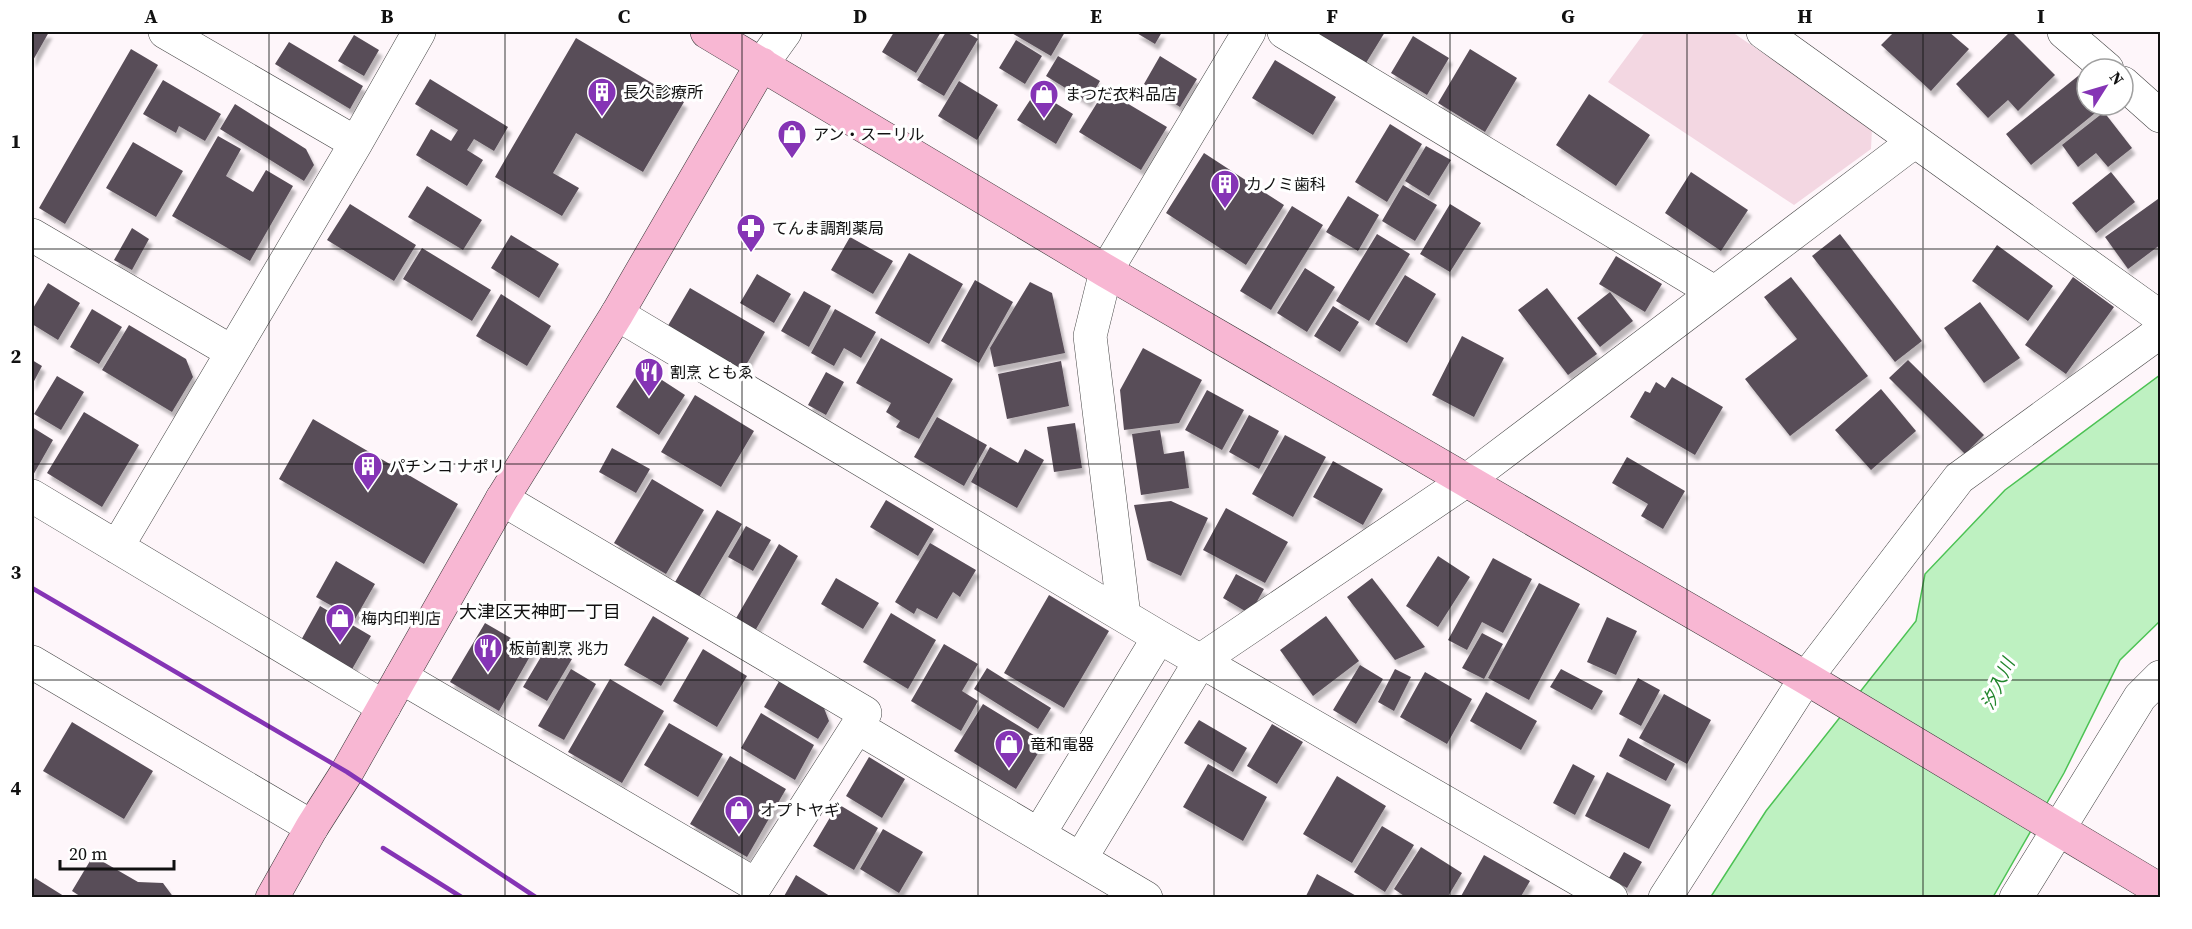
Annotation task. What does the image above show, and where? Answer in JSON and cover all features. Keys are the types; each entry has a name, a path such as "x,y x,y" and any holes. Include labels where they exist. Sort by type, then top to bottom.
{"street":[{"path":"165,32 356,143"},
{"path":"117,547 356,143 419,32"},
{"path":"707,32 1106,271 1806,678 2056,830 2160,890"},
{"path":"272,897 347,772 502,500 617,314 762,64 785,32"},
{"path":"1124,616 1090,336 1106,271 1250,32"},
{"path":"1284,32 1714,292"},
{"path":"1762,32 2160,317"},
{"path":"2064,32 2093,57"},
{"path":"2135,94 2160,116"},
{"path":"1081,858 1201,660 1467,480 1915,141"},
{"path":"32,235 232,352"},
{"path":"617,314 1159,637 1611,897"},
{"path":"1665,897 1806,678 1959,478 2160,332"},
{"path":"32,496 384,707"},
{"path":"401,677 756,885 865,713 502,500"},
{"path":"1039,834 1159,637"},
{"path":"35,671 312,827"},
{"path":"2016,897 2140,696 2160,676"},
{"path":"857,727 1146,897"}],"shaded area":[{"path":"1645,32 1732,32 1872,127 1871,149 1794,205 1608,82"}],"water":[{"name":"汐入川","path":"2160,375 2160,621 2120,660 2064,773 1993,897 1710,898 1766,811 1916,621 1925,574 2005,490"}],"building":[{"path":"32,32 49,32 32,62"},
{"path":"894,32 941,32 916,73 882,52"},
{"path":"946,32 966,32 978,39 944,96 917,80"},
{"path":"1010,32 1065,32 1051,56"},
{"path":"1135,32 1162,32 1155,44"},
{"path":"1315,32 1385,32 1366,63"},
{"path":"1894,32 1949,32 1969,49 1931,91 1881,45"},
{"path":"2010,32 2055,75 2018,111 2008,100 1988,118 1956,84"},
{"path":"354,35 379,50 364,76 338,61"},
{"path":"1413,36 1449,58 1427,95 1391,73"},
{"name":"長久診療所","path":"576,38 684,102 643,172 576,133 553,173 579,188 562,216 495,177"},
{"path":"1016,40 1042,56 1025,84 999,68"},
{"path":"289,42 363,86 350,109 275,64"},
{"path":"131,49 158,65 65,224 39,208"},
{"path":"1470,49 1517,78 1485,132 1438,103"},
{"path":"1058,56 1100,81 1088,102 1046,76"},
{"path":"1160,56 1197,79 1180,107 1144,84"},
{"path":"1275,60 1336,97 1313,135 1252,98"},
{"path":"2075,78 2075,117 2090,117 2031,165 2006,134"},
{"path":"430,79 508,127 494,151 474,139 467,150 483,160 467,186 416,155 431,129 451,141 458,130 415,104"},
{"path":"163,80 221,114 205,141 179,126 176,133 143,114"},
{"path":"959,81 998,105 977,140 938,116"},
{"path":"1105,90 1167,127 1141,170 1079,132"},
{"path":"1036,91 1073,114 1056,144 1017,120"},
{"path":"1589,94 1650,135 1616,186 1556,145"},
{"path":"235,104 306,149 314,165 304,181 220,129"},
{"path":"2098,117 2108,117 2132,148 2108,167 2096,153 2078,167 2062,145"},
{"path":"1390,124 1422,144 1387,202 1355,182"},
{"path":"218,136 241,149 226,176 253,192 266,170 293,186 250,261 172,216"},
{"path":"133,142 183,171 156,217 106,188"},
{"path":"1426,146 1451,160 1429,196 1405,181"},
{"name":"カノミ歯科","path":"1204,153 1284,205 1246,265 1166,213"},
{"path":"1691,172 1748,210 1721,251 1665,213"},
{"path":"2111,172 2135,202 2096,233 2072,203"},
{"path":"1403,185 1437,205 1415,241 1382,221"},
{"path":"427,186 482,220 463,250 408,217"},
{"path":"1348,196 1379,215 1358,251 1326,232"},
{"path":"2158,199 2160,203 2160,245 2128,269 2105,237"},
{"path":"350,204 416,245 394,281 327,240"},
{"path":"1450,204 1481,223 1450,272 1420,254"},
{"path":"1292,206 1323,225 1271,310 1240,291"},
{"path":"132,228 149,239 132,270 114,260"},
{"path":"1377,234 1410,254 1369,321 1336,301"},
{"path":"1840,234 1922,341 1895,362 1812,256"},
{"path":"511,235 559,264 539,298 491,268"},
{"path":"850,237 893,261 873,294 831,270"},
{"path":"1997,245 2053,286 2028,321 1972,281"},
{"path":"422,248 491,290 472,321 403,279"},
{"path":"909,253 963,284 929,344 875,313"},
{"path":"1616,256 1662,284 1645,312 1599,284"},
{"path":"1305,268 1335,287 1307,332 1277,313"},
{"path":"757,274 791,294 774,323 740,303"},
{"path":"1405,275 1436,294 1407,343 1375,324"},
{"path":"1791,277 1868,376 1790,436 1745,379 1797,339 1764,297"},
{"path":"2073,277 2114,307 2066,374 2025,345"},
{"path":"975,280 1013,302 979,363 941,341"},
{"path":"1030,282 1052,293 1065,353 994,367 990,348"},
{"path":"48,283 80,303 58,340 32,324 32,310"},
{"path":"690,288 765,332 741,374 666,329"},
{"path":"1547,288 1597,354 1568,375 1518,310"},
{"path":"804,291 831,306 809,347 781,331"},
{"path":"1610,292 1633,321 1600,347 1577,318"},
{"path":"501,294 551,326 527,366 476,336"},
{"path":"1980,302 2020,358 1984,383 1944,328"},
{"path":"1333,306 1359,322 1340,352 1314,336"},
{"path":"92,309 122,327 99,364 70,347"},
{"path":"835,309 876,332 861,358 844,348 834,366 811,353"},
{"path":"129,325 186,359 193,377 172,412 102,370"},
{"path":"1462,336 1504,358 1474,417 1432,395"},
{"path":"881,338 953,379 919,439 896,427 900,421 886,412 891,403 856,383"},
{"path":"1143,348 1202,380 1179,423 1124,430 1120,390"},
{"path":"32,360 42,366 32,385"},
{"path":"1908,360 1984,435 1965,454 1889,378"},
{"path":"1061,361 1069,406 1007,419 998,374"},
{"path":"642,367 685,395 659,435 616,407"},
{"path":"826,372 844,382 826,415 808,405"},
{"path":"57,376 84,392 61,430 34,414"},
{"path":"1672,377 1723,407 1695,455 1630,417 1645,391 1650,393 1656,382 1665,388"},
{"path":"1881,389 1916,431 1871,470 1835,430"},
{"path":"1207,390 1244,410 1222,450 1185,430"},
{"path":"695,395 754,431 721,487 661,452"},
{"path":"84,412 139,445 102,507 47,473"},
{"path":"1249,415 1279,431 1259,469 1229,452"},
{"path":"937,417 987,445 964,486 914,457"},
{"name":"パチンコ ナポリ","path":"313,419 458,504 424,564 279,479"},
{"path":"1075,423 1082,468 1054,472 1047,427"},
{"path":"32,427 53,440 32,477"},
{"path":"1160,430 1164,454 1184,451 1189,488 1141,495 1132,434"},
{"path":"1285,435 1326,457 1293,517 1252,494"},
{"path":"990,447 1018,463 1025,449 1044,460 1017,508 971,482"},
{"path":"612,448 650,469 636,493 599,472"},
{"path":"1627,457 1685,491 1663,529 1641,516 1648,504 1612,483"},
{"path":"1333,461 1383,489 1363,525 1313,497"},
{"path":"652,479 704,510 666,574 614,543"},
{"path":"886,500 934,529 918,556 870,527"},
{"path":"1171,501 1208,518 1181,576 1147,560 1134,505"},
{"path":"1226,508 1288,542 1265,583 1203,550"},
{"path":"717,510 742,524 699,597 675,582"},
{"path":"746,526 771,540 753,571 728,557"},
{"path":"930,543 976,570 960,597 953,592 937,619 917,608 914,614 895,602"},
{"path":"779,544 798,556 755,631 735,620"},
{"path":"1438,556 1470,577 1438,627 1406,606"},
{"path":"1493,558 1532,579 1503,633 1482,622 1467,650 1448,640"},
{"path":"336,561 375,584 355,619 316,597"},
{"path":"1236,574 1264,589 1250,614 1223,598"},
{"path":"836,578 879,603 863,629 821,604"},
{"path":"1372,578 1425,647 1395,660 1347,597"},
{"path":"1539,583 1580,604 1529,700 1488,678"},
{"path":"1049,595 1109,631 1064,708 1004,673"},
{"path":"320,606 371,636 351,671 300,642"},
{"path":"891,613 936,640 908,689 863,662"},
{"path":"653,616 689,638 661,686 624,665"},
{"path":"1326,616 1359,661 1313,696 1280,650"},
{"path":"1607,617 1637,631 1616,675 1587,662"},
{"path":"485,623 533,651 499,711 450,682"},
{"path":"1482,633 1503,644 1484,679 1462,668"},
{"path":"944,644 978,664 962,691 978,701 961,731 911,701"},
{"path":"548,645 572,659 547,701 523,687"},
{"path":"703,649 747,676 717,727 673,701"},
{"path":"1360,665 1383,679 1356,724 1333,710"},
{"path":"987,668 1051,708 1038,729 974,689"},
{"path":"571,669 596,684 564,740 538,726"},
{"path":"1395,669 1411,677 1394,711 1378,702"},
{"path":"1561,669 1603,691 1592,710 1550,687"},
{"path":"1425,672 1472,699 1447,744 1400,717"},
{"path":"781,678 822,703 829,721 818,739 764,707"},
{"path":"1638,678 1660,690 1641,726 1619,714"},
{"path":"610,679 664,711 622,783 568,752"},
{"path":"1486,692 1537,721 1521,750 1470,721"},
{"path":"1664,694 1711,720 1687,764 1639,738"},
{"path":"983,704 1045,742 1016,789 954,751"},
{"path":"761,713 814,745 795,780 741,748"},
{"path":"1199,720 1247,748 1233,772 1184,743"},
{"path":"72,722 153,771 124,819 43,771"},
{"path":"669,723 723,754 698,797 644,765"},
{"path":"1272,724 1303,742 1277,784 1247,766"},
{"path":"1628,738 1675,764 1666,781 1619,756"},
{"path":"730,756 786,789 747,857 690,824"},
{"path":"869,757 905,779 882,818 846,796"},
{"path":"1208,764 1267,797 1243,841 1183,807"},
{"path":"1573,764 1595,776 1575,815 1553,803"},
{"path":"1607,772 1671,805 1649,849 1585,816"},
{"path":"1337,776 1386,806 1352,863 1303,834"},
{"path":"838,804 878,828 854,870 813,846"},
{"path":"1382,826 1414,845 1385,892 1354,872"},
{"path":"883,829 923,852 899,893 860,869"},
{"path":"1421,847 1462,873 1447,898 1407,898 1394,889"},
{"path":"1624,852 1642,862 1627,888 1609,878"},
{"path":"1484,855 1530,881 1520,898 1460,898"},
{"path":"93,856 138,882 163,883 174,898 83,898 72,891"},
{"path":"1317,874 1360,898 1305,898"},
{"path":"796,875 833,898 783,898"},
{"path":"35,878 67,898 32,898 32,883"}],"railway":[{"path":"32,588 347,772 537,898"},
{"path":"383,848 463,898"}],"place":[{"name":"長久診療所","path":"602,118"},
{"name":"まつだ衣料品店","path":"1044,120"},
{"name":"アン・スーリル","path":"792,160"},
{"name":"カノミ歯科","path":"1225,210"},
{"name":"てんま調剤薬局","path":"751,254"},
{"name":"割烹 ともゑ","path":"649,398"},
{"name":"パチンコ ナポリ","path":"368,492"},
{"name":"梅内印判店","path":"340,644"},
{"name":"板前割烹 兆力","path":"488,674"},
{"name":"竜和電器","path":"1009,770"},
{"name":"オプトヤギ","path":"739,836"}],"district":[{"name":"大津区天神町一丁目","path":"540,612"}]}
